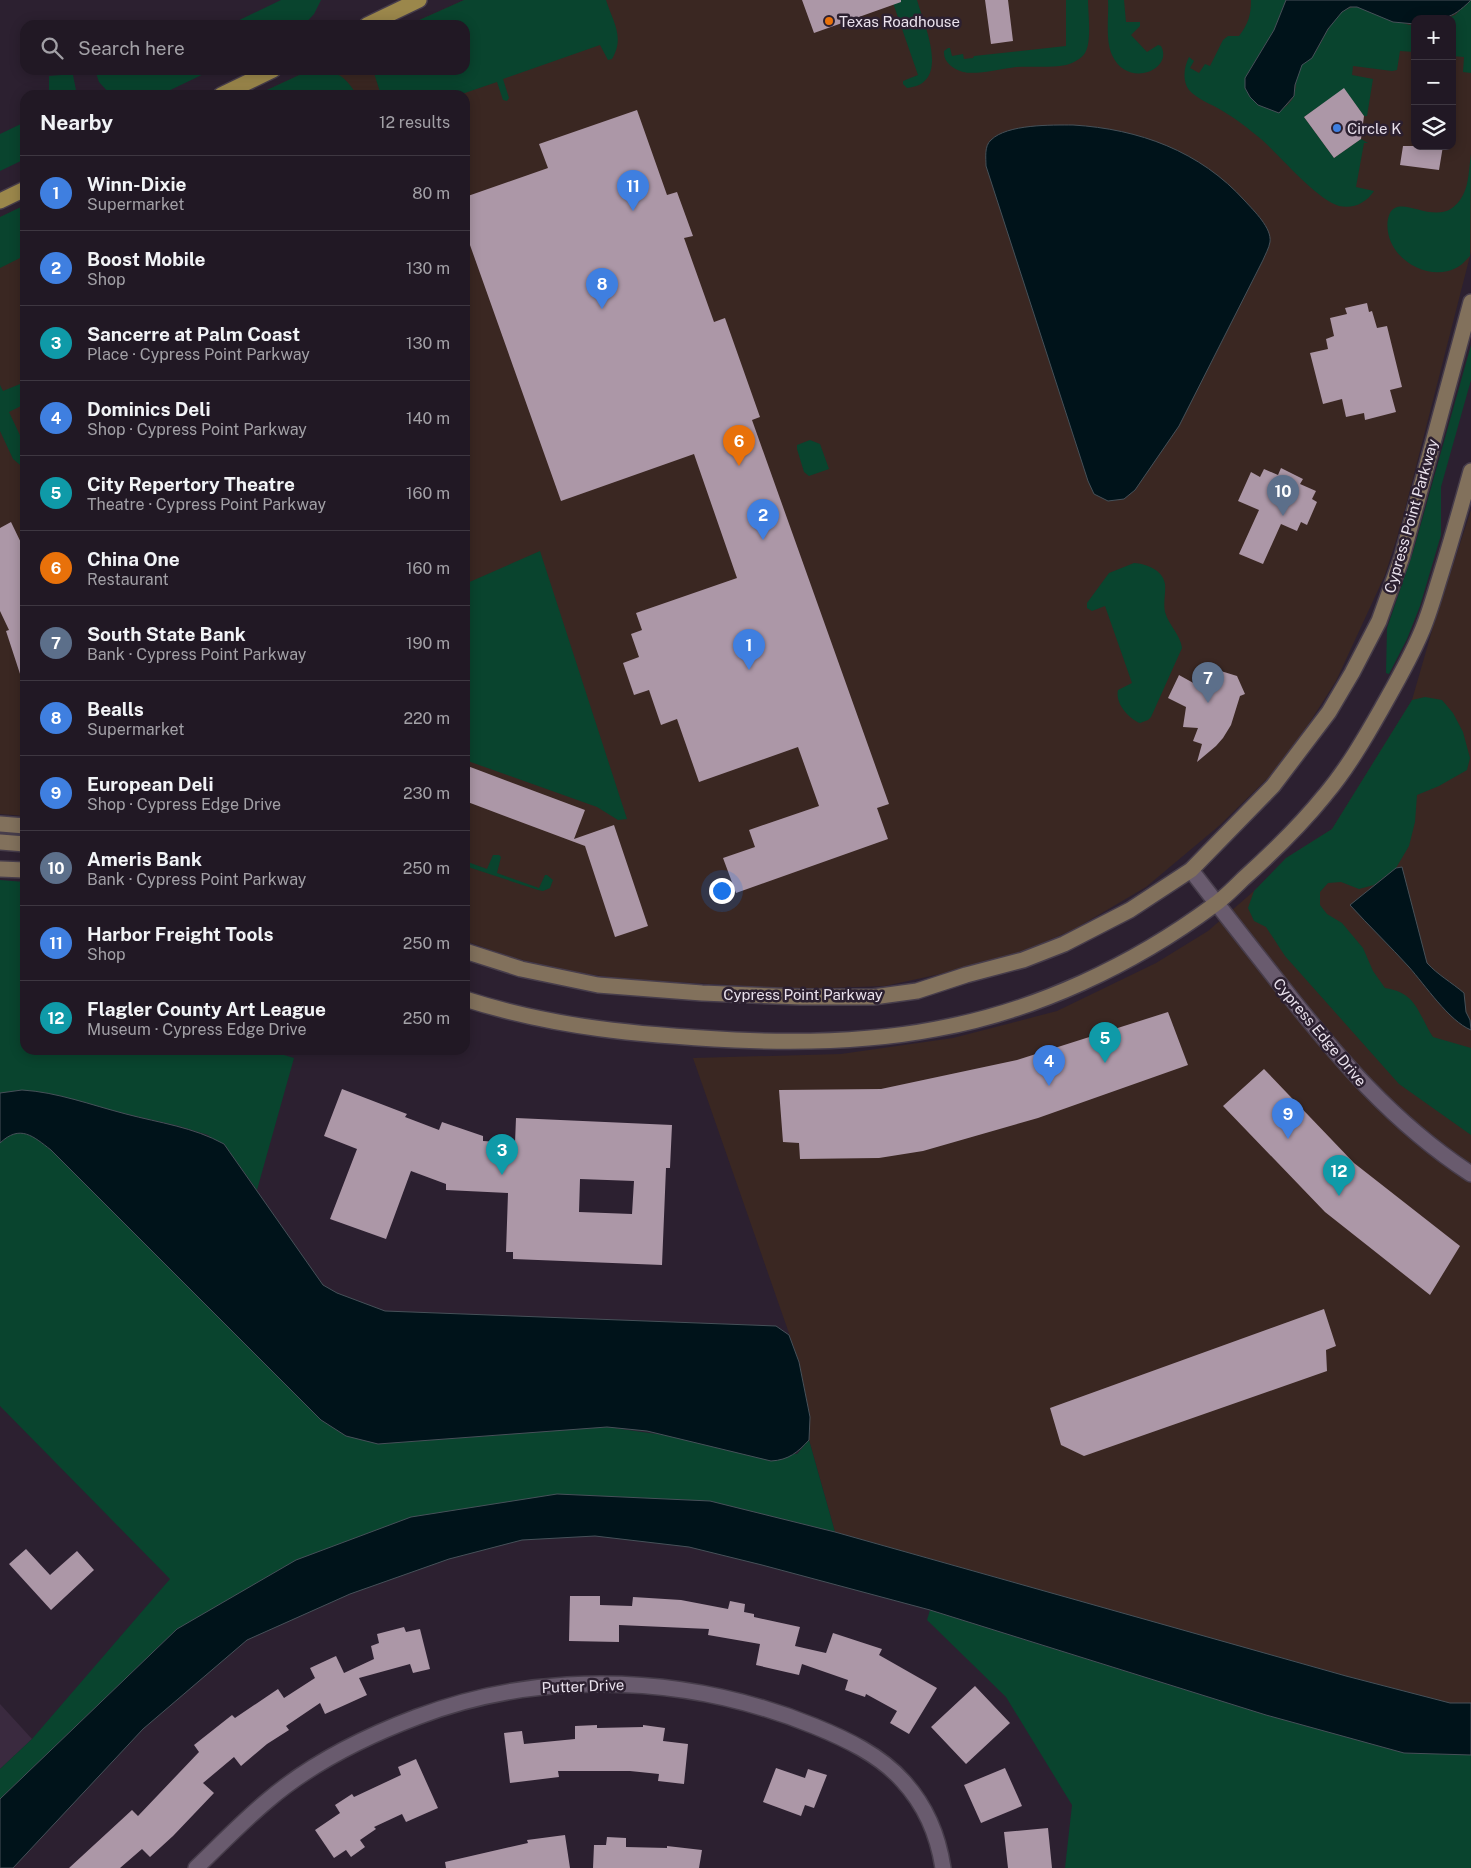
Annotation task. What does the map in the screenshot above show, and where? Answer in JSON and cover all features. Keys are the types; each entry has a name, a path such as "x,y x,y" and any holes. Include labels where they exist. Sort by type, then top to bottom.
{"main road":[{"path":"377,20 419,0"},
{"path":"231,90 263,75"},
{"path":"0,201 20,191"}],"street":[{"name":"Cypress Point Parkway","path":"470,953 521,970 614,986 692,993 801,998 873,997 917,990 1032,957 1064,944 1130,910 1190,870 1273,786 1330,712 1379,621 1402,556 1471,302"},
{"path":"470,1001 506,1012 555,1023 650,1035 769,1041 865,1039 907,1034 976,1020 1020,1006 1078,984 1153,945 1216,904 1269,856 1327,793 1363,740 1409,659 1422,631 1456,528 1471,471"},
{"path":"0,824 20,826"},
{"path":"0,842 20,844"},
{"path":"0,869 20,870"},
{"name":"Cypress Edge Drive","path":"1190,870 1323,1039 1367,1089 1436,1150 1471,1174"},
{"name":"Putter Drive","path":"196,1868 267,1800 320,1764 385,1730 456,1704 492,1695 566,1685 605,1683 671,1687 702,1692 770,1710 840,1737 873,1756 903,1780 916,1797 934,1828 940,1847 943,1868"}],"shaded area":[{"path":"464,0 1471,0 1471,252 1401,525 1385,575 1336,681 1308,725 1274,772 1220,825 1146,887 1073,930 1016,954 968,968 885,986 798,989 622,979 573,972 514,958 470,943 470,90 267,90 299,75 470,75 470,20 419,20"},
{"path":"1286,0 1471,0 1451,15 1411,15 1411,24 1393,22 1357,7 1350,7 1342,12 1328,29 1312,58 1302,65 1295,85 1294,96 1279,113 1258,105 1245,88 1245,78 1274,30"},
{"path":"1073,125 1097,127 1145,138 1188,156 1227,184 1245,201 1265,226 1270,237 1263,260 1179,426 1135,490 1124,499 1108,501 1094,494 1088,481 986,166 987,145 998,135 1030,126"},
{"path":"20,207 20,816 0,814 0,217"},
{"path":"1471,510 1471,1703 1450,1703 1346,1676 835,1532 809,1440 810,1417 799,1362 693,1058 841,1054 953,1038 1057,1011 1156,963 1208,931 1254,891 1286,858 1332,829 1412,700 1433,627"},
{"path":"1402,867 1427,963 1464,993 1466,1012 1470,1020 1471,1030 1454,1019 1446,1011 1409,967 1350,905 1396,868"},
{"path":"22,1090 61,1096 176,1126 200,1133 224,1144 323,1285 337,1293 385,1311 776,1326 789,1335 799,1362 810,1417 809,1440 793,1455 771,1461 647,1431 607,1427 378,1444 346,1436 321,1420 51,1150 38,1140 20,1133 7,1137 0,1143 0,1093"},
{"path":"557,1494 710,1501 835,1532 1346,1676 1450,1703 1471,1703 1471,1755 1404,1753 1266,1715 930,1610 689,1547 595,1536 522,1540 449,1559 350,1594 247,1640 143,1729 13,1868 0,1868 0,1799 177,1629 296,1560 411,1517"},
{"path":"0,1704 32,1739 0,1769"}],"green space":[{"path":"281,0 321,0 309,20 239,20"},
{"path":"464,0 606,0 618,36 618,44 612,59 608,60 600,45 503,79 509,98 507,101 503,100 497,82 470,91 379,90 375,75 470,75 470,20 419,20"},
{"path":"892,0 917,0 932,52 932,65 929,76 921,84 907,88 903,81 918,75"},
{"path":"1066,0 1088,0 1089,35 1087,48 1085,53 1074,62 1060,66 1016,67 968,73 956,69 945,58 944,51 948,48 950,48 952,56 963,54 964,59 973,58 974,56 1066,46"},
{"path":"1108,0 1124,0 1126,22 1140,22 1140,26 1131,35 1147,52 1158,45 1161,46 1163,55 1161,62 1155,68 1147,72 1138,73 1128,71 1119,65 1112,55 1109,42"},
{"path":"1251,0 1286,0 1274,30 1245,78 1245,88 1250,97 1258,105 1279,113 1294,96 1301,66 1313,56 1330,26 1342,12 1349,8 1357,7 1411,25 1411,52 1400,51 1397,70 1353,66 1352,75 1373,79 1367,116 1364,116 1344,89 1304,117 1334,158 1361,139 1368,143 1364,143 1356,187 1374,191 1359,204 1344,207 1330,202 1310,187 1256,135 1231,116 1189,90 1184,74 1189,57 1194,61 1190,68 1199,73 1205,64 1210,66 1223,40 1228,36 1239,36 1245,28"},
{"path":"1471,0 1471,73 1463,72 1464,57 1456,56 1455,15"},
{"path":"73,75 76,90 49,90 49,76"},
{"path":"97,75 202,75 170,90 106,90 99,82"},
{"path":"299,75 338,75 348,82 354,90 267,90"},
{"path":"20,124 20,161 0,171 0,134"},
{"path":"1471,154 1470,256 1458,267 1445,272 1424,270 1413,266 1404,259 1391,242 1387,227 1390,213 1396,208 1404,207 1444,212 1454,206 1465,191"},
{"path":"20,207 20,258 0,268 0,217"},
{"path":"1471,345 1471,380 1441,487 1441,535 1420,606 1407,639 1389,674 1386,673 1387,628 1413,552"},
{"path":"20,384 20,406 9,412 20,435 20,465 13,459 0,431 0,385 3,391"},
{"path":"810,440 820,444 829,469 809,476 804,472 797,445"},
{"path":"540,551 627,819 618,820 597,807 470,762 470,582"},
{"path":"1134,563 1158,571 1164,579 1165,612 1179,638 1182,648 1151,717 1140,723 1127,714 1118,700 1118,690 1132,683 1105,606 1092,611 1087,608 1087,603 1109,573"},
{"path":"1425,697 1442,700 1453,713 1463,732 1470,758 1467,770 1439,786 1417,795 1415,822 1409,846 1396,868 1374,885 1359,889 1341,882 1328,883 1320,892 1320,905 1327,914 1342,923 1363,948 1373,971 1385,988 1404,994 1410,999 1433,1037 1471,1048 1471,1135 1399,1084 1285,956 1266,927 1254,921 1248,908 1254,891 1286,858 1332,829 1412,700"},
{"path":"493,855 499,855 501,857 497,873 539,888 545,875 553,880 550,888 543,891 538,890 470,868 470,863 487,869"},
{"path":"0,880 20,882 20,1055 284,1055 294,1058 257,1190 236,1161 208,1135 179,1126 22,1090 0,1093"},
{"path":"17,1132 32,1135 51,1150 321,1420 346,1436 378,1444 607,1427 797,1454 809,1440 835,1532 710,1501 557,1494 177,1629 0,1799 0,1769 32,1739 170,1579 0,1406 0,1143"},
{"path":"930,1610 1266,1715 1404,1753 1471,1755 1471,1868 1065,1868 1072,1805 1006,1697 927,1620"}],"building":[{"name":"Texas Roadhouse","path":"802,0 901,0 901,2 814,33"},
{"path":"985,0 1008,0 1013,41 991,44"},
{"name":"Circle K","path":"1344,88 1364,116 1361,139 1334,158 1304,117"},
{"path":"637,110 667,195 677,192 693,236 684,238 714,322 725,318 760,417 752,420 889,804 877,808 888,839 736,893 723,858 755,847 749,830 819,806 798,747 699,782 677,719 661,725 649,690 634,695 623,663 639,657 631,634 642,630 636,613 737,578 694,454 561,501 470,245 470,195 548,168 539,144"},
{"path":"1403,146 1411,146 1411,150 1442,150 1439,170 1400,165"},
{"path":"1367,303 1369,312 1372,311 1377,328 1387,326 1402,387 1390,390 1396,412 1365,420 1364,413 1346,417 1342,399 1323,404 1310,353 1328,349 1326,339 1334,336 1330,318 1347,314 1345,308"},
{"path":"1281,468 1303,479 1300,484 1316,491 1312,499 1317,502 1307,525 1301,522 1297,531 1281,524 1263,564 1239,554 1259,510 1238,501 1251,472 1260,477 1264,469 1278,475"},
{"path":"11,522 20,541 20,674 6,631 9,630 0,611 0,528"},
{"path":"1211,668 1237,676 1245,694 1240,696 1231,725 1223,738 1197,762 1202,744 1193,741 1198,728 1183,727 1186,707 1168,698 1179,675 1197,685"},
{"path":"470,767 585,810 574,839 614,825 648,926 615,937 585,846 470,803"},
{"path":"1168,1012 1188,1065 1038,1118 923,1151 879,1158 800,1159 799,1143 783,1142 779,1090 881,1089 1017,1060"},
{"path":"1264,1069 1354,1163 1460,1246 1430,1295 1325,1212 1223,1106"},
{"path":"342,1089 407,1114 405,1117 439,1130 442,1122 483,1136 483,1141 515,1143 516,1118 672,1125 670,1168 666,1168 662,1265 513,1259 513,1252 506,1252 508,1193 446,1190 446,1184 411,1171 386,1239 330,1219 357,1149 324,1136","holes":["580,1179 634,1181 632,1214 579,1212"]},
{"path":"1324,1309 1336,1346 1326,1350 1327,1371 1084,1456 1061,1445 1050,1408"},
{"path":"26,1549 50,1575 77,1551 94,1570 51,1610 9,1564"},
{"path":"570,1596 600,1596 600,1605 632,1606 633,1597 681,1600 728,1609 730,1601 745,1604 744,1612 754,1614 754,1617 800,1627 795,1646 826,1653 833,1633 882,1649 879,1655 937,1688 909,1734 890,1723 897,1711 866,1694 865,1697 845,1690 848,1680 802,1664 799,1675 756,1665 760,1644 708,1635 709,1629 619,1625 619,1642 569,1641"},
{"path":"404,1627 406,1632 420,1629 430,1669 413,1673 410,1664 359,1678 367,1695 325,1714 320,1703 286,1726 289,1730 267,1744 241,1766 234,1757 203,1783 214,1793 150,1857 142,1849 120,1868 69,1868 132,1810 138,1816 199,1752 194,1745 232,1715 235,1718 278,1689 284,1698 315,1678 310,1668 336,1656 344,1673 374,1659 371,1646 379,1643 377,1634"},
{"path":"975,1686 1010,1723 966,1764 931,1727"},
{"path":"597,1725 597,1728 643,1727 643,1725 665,1728 663,1741 688,1744 684,1784 658,1781 659,1774 630,1771 558,1771 559,1777 510,1783 504,1733 522,1731 524,1744 575,1739 575,1726"},
{"path":"416,1759 438,1808 406,1822 402,1814 374,1827 376,1829 360,1840 365,1847 351,1857 346,1850 334,1858 315,1830 340,1813 335,1805 352,1794 354,1797 401,1775 398,1767"},
{"path":"776,1768 805,1778 808,1769 827,1775 814,1808 805,1805 801,1816 763,1802"},
{"path":"1005,1768 1022,1806 981,1823 964,1785"},
{"path":"1048,1828 1052,1868 1008,1868 1004,1832"},
{"path":"565,1835 570,1868 446,1868 445,1862 528,1843 527,1840"},
{"path":"607,1837 626,1838 626,1847 667,1848 667,1846 702,1850 699,1868 593,1868 594,1845 606,1845"}],"place":[{"name":"Texas Roadhouse","path":"829,21"},
{"name":"Circle K","path":"1337,128"},
{"name":"Harbor Freight Tools","path":"633,211"},
{"name":"Bealls","path":"602,309"},
{"name":"China One","path":"739,466"},
{"name":"Ameris Bank","path":"1283,516"},
{"name":"Boost Mobile","path":"763,540"},
{"name":"Winn-Dixie","path":"749,670"},
{"name":"South State Bank","path":"1208,703"},
{"name":"City Repertory Theatre","path":"1105,1063"},
{"name":"Dominics Deli","path":"1049,1086"},
{"name":"European Deli","path":"1288,1139"},
{"name":"Sancerre at Palm Coast","path":"502,1175"},
{"name":"Flagler County Art League","path":"1339,1196"}]}
